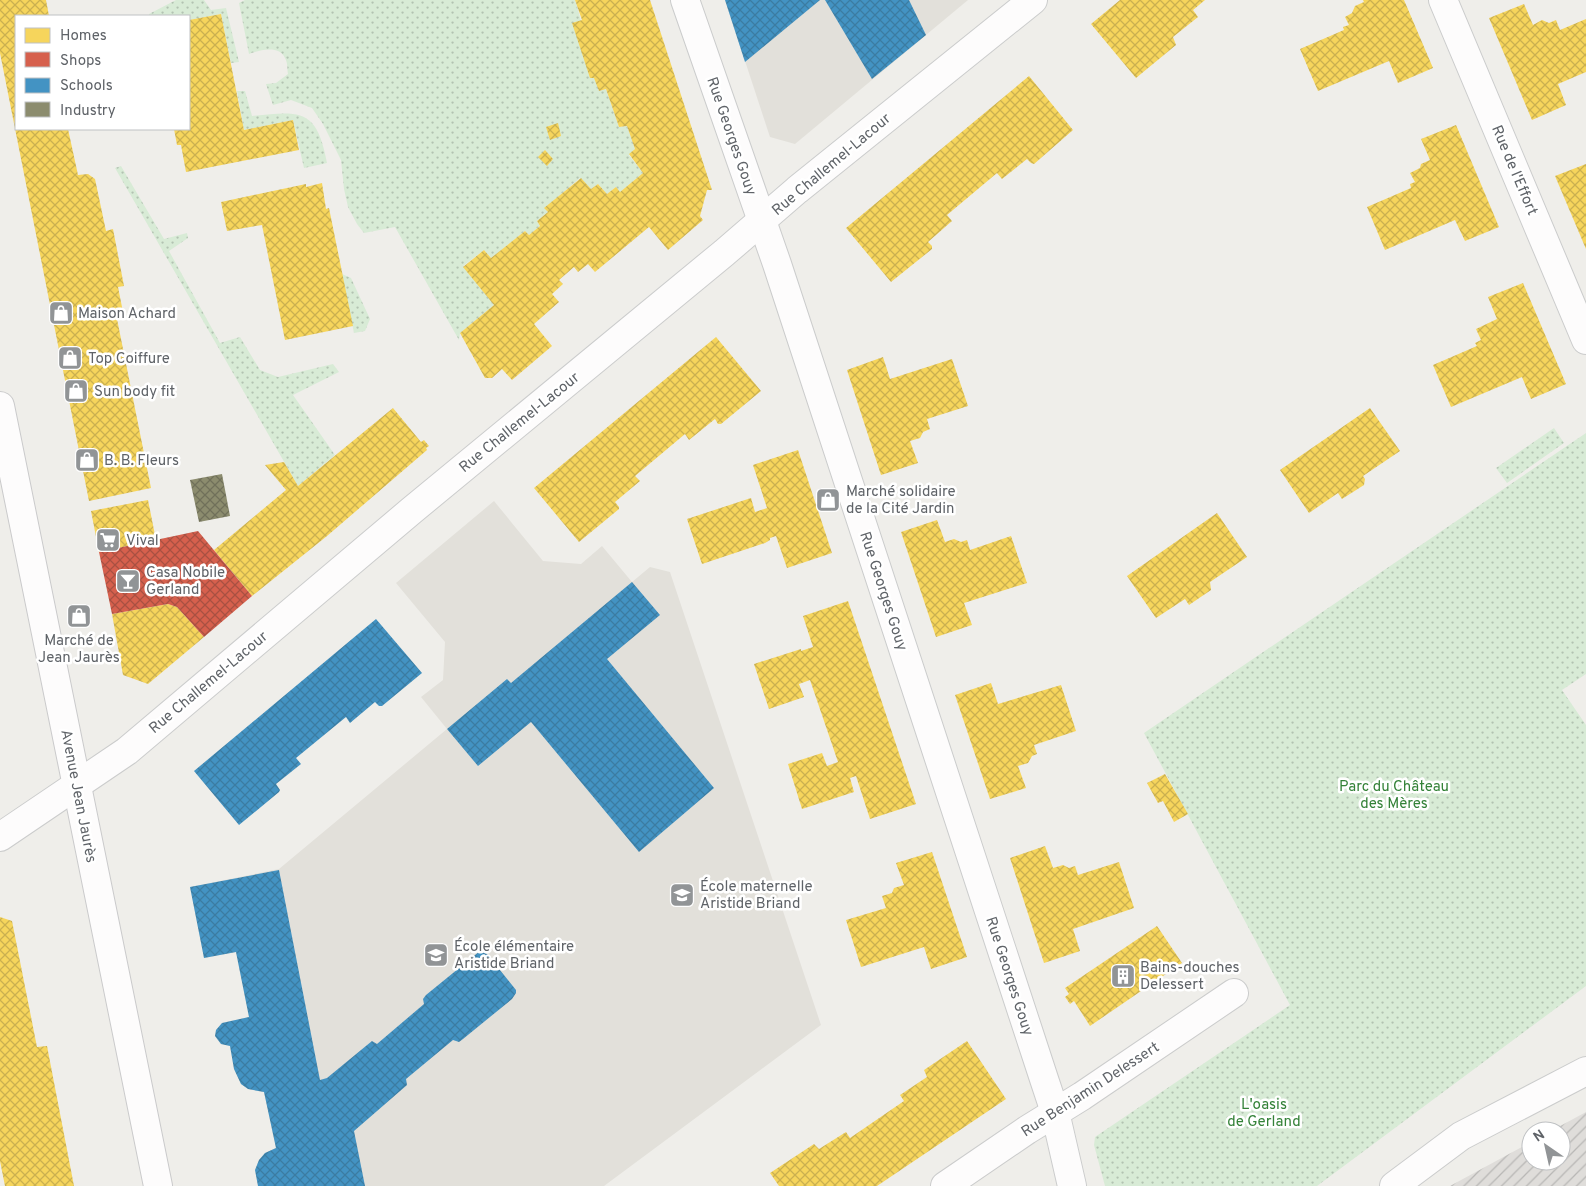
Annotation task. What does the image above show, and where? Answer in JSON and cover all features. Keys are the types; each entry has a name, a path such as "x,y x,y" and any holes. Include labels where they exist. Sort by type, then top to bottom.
{"street":[{"name":"Rue Georges Gouy","path":"685,0 780,273 1055,1112 1072,1186"},
{"name":"Rue Challemel-Lacour","path":"0,837 127,751 411,511 761,222 797,190 1033,0"},
{"name":"Rue de l'Effort","path":"1443,0 1586,340"},
{"name":"Avenue Jean Jaurès","path":"0,406 158,1186"},
{"name":"Rue Benjamin Delessert","path":"946,1186 1234,993"},
{"path":"1394,1186 1461,1136 1586,1071"}],"shaded area":[{"path":"725,0 968,0 795,144 770,137"},
{"path":"494,501 543,561 581,564 602,546 632,582 650,567 670,572 821,1025 604,1186 258,1186 255,1170 259,1160 265,1153 276,1148 264,1092 248,1089 241,1084 234,1069 230,1046 221,1044 215,1036 216,1030 222,1023 249,1017 236,952 204,958 190,887 279,869 447,729 421,697 443,680 445,642 396,583"},
{"path":"1586,1112 1586,1186 1450,1186 1521,1147 1521,1171 1571,1171 1571,1121 1569,1121"}],"green space":[{"path":"176,0 204,0 211,10 226,8 239,62 231,63 221,14 190,20 190,15 149,14"},
{"path":"245,0 575,0 599,91 606,89 619,127 627,126 635,149 629,155 643,173 620,192 616,187 607,194 598,184 591,189 580,178 545,208 548,212 537,221 540,226 529,235 525,231 491,258 484,250 463,266 494,305 460,333 459,340 395,227 364,233 357,224 348,207 341,160 323,124 312,108 291,100 273,105 266,84 276,83 288,74 287,62 282,54 274,50 264,50 249,54 239,3"},
{"path":"237,91 245,91 252,116 294,114 304,117 312,123 323,145 327,163 304,168 293,120 244,130"},
{"path":"121,166 164,239 187,233 188,238 169,251 220,343 240,337 260,370 278,377 333,364 339,372 293,395 335,455 298,486 115,168"},
{"path":"342,274 351,278 370,319 365,331 354,333"},
{"path":"1554,428 1564,443 1507,483 1496,468"},
{"name":"Parc du Château des Mères","path":"1586,433 1586,674 1562,690 1586,725 1586,986 1317,1186 1105,1186 1094,1145 1095,1137 1290,1005 1144,733"}],"building: Homes":[{"path":"0,0 46,0 49,15 15,15 15,129 0,53"},
{"path":"575,0 650,0 712,190 707,190 700,216 703,220 668,250 649,227 595,272 588,264 578,272 574,267 559,280 563,284 552,294 559,302 534,324 552,346 512,380 502,369 492,378 485,378 460,333 494,305 463,267 484,250 491,258 525,231 529,235 540,226 537,221 548,212 544,208 581,178 591,189 598,184 607,194 616,187 620,192 643,173 629,154 635,149 627,126 619,127 606,89 599,91 594,78 590,78 572,23 582,20"},
{"path":"1120,0 1205,0 1193,10 1198,17 1173,37 1176,45 1136,78 1091,24"},
{"path":"1363,0 1404,0 1433,68 1398,83 1389,61 1318,91 1300,49 1344,30 1343,27 1349,25 1345,17 1352,13 1355,6 1364,2"},
{"path":"1524,4 1533,25 1542,20 1549,23 1556,20 1560,30 1586,19 1586,72 1558,84 1566,105 1532,120 1489,18"},
{"path":"221,14 244,130 293,120 299,150 186,172 181,145 177,145 174,130 190,130 190,20"},
{"path":"1029,76 1073,130 1034,164 1027,159 1002,179 997,173 947,215 952,221 928,242 932,249 891,282 846,228"},
{"path":"558,123 561,136 550,140 546,127"},
{"path":"1456,125 1499,227 1465,241 1455,220 1385,250 1367,207 1411,188 1410,184 1415,182 1410,173 1420,168 1421,164 1430,160 1421,139"},
{"path":"15,130 68,130 78,175 88,174 95,179 106,231 113,229 124,286 118,287 123,312 116,314 151,488 89,501"},
{"path":"545,150 553,159 547,166 538,157"},
{"path":"1586,164 1586,249 1555,176"},
{"path":"322,183 326,209 329,208 353,326 285,340 262,225 227,231 221,202 306,184 306,187"},
{"path":"1523,283 1566,384 1531,399 1522,377 1451,407 1433,365 1477,346 1475,343 1481,340 1476,329 1497,319 1488,297"},
{"path":"716,337 761,391 721,424 718,424 715,419 689,440 685,434 635,476 640,481 615,502 619,509 579,542 534,488"},
{"path":"883,357 890,379 952,359 968,406 927,419 930,429 923,432 920,438 910,441 918,463 881,475 847,370"},
{"path":"393,408 421,442 424,440 429,446 426,448 427,450 327,536 252,596 214,550 286,490 265,465 284,462 298,486"},
{"path":"1370,408 1400,451 1363,476 1365,479 1364,485 1342,499 1338,493 1309,513 1280,470"},
{"path":"798,450 832,553 787,568 776,536 770,538 765,543 702,564 687,519 751,498 755,512 767,508 753,465"},
{"path":"148,500 156,540 99,552 91,511"},
{"path":"1217,513 1247,557 1210,582 1211,590 1189,605 1185,599 1156,618 1127,576"},
{"path":"937,520 945,542 954,539 961,542 967,540 970,550 1011,536 1027,583 964,603 972,625 936,637 901,532"},
{"path":"848,601 916,804 870,819 856,776 850,778 854,792 802,809 788,764 822,753 827,766 838,762 810,680 799,684 804,697 769,709 754,664 813,647 803,616"},
{"path":"168,604 177,607 204,637 148,684 123,675 112,614"},
{"path":"991,683 998,704 1061,685 1076,731 1034,745 1037,754 1032,756 1028,763 1018,766 1026,788 990,799 955,695"},
{"path":"1165,774 1188,814 1174,822 1163,801 1158,803 1147,783"},
{"path":"1045,846 1053,868 1063,865 1069,868 1075,866 1078,875 1119,862 1134,908 1073,929 1080,951 1044,963 1010,858"},
{"path":"932,852 967,957 931,969 924,947 861,967 846,920 886,908 882,896 892,893 894,888 904,885 896,863"},
{"path":"0,917 12,921 37,1047 47,1046 74,1186 5,1186 0,1161"},
{"name":"Bains-douches Delessert","path":"1157,926 1182,963 1090,1026 1074,1001 1070,1004 1065,997 1069,994 1065,988"},
{"path":"967,1041 1006,1099 877,1186 779,1186 770,1173 814,1144 819,1149 846,1132 850,1138 904,1101 900,1095 927,1077 924,1070"}],"building: Shops":[{"path":"198,531 252,596 204,637 177,607 168,604 112,614 99,552"}],"building: Schools":[{"path":"725,0 820,0 745,62"},
{"path":"825,0 909,0 926,35 872,79"},
{"path":"632,582 660,615 607,659 714,788 639,852 531,722 478,766 447,729 507,679 511,683"},
{"path":"376,619 422,673 382,706 375,702 350,723 346,717 296,758 301,764 276,784 280,790 279,792 239,825 194,771"},
{"path":"279,870 320,1080 327,1078 372,1041 377,1044 424,1004 423,999 426,995 480,951 487,954 516,990 512,999 463,1039 459,1042 453,1040 406,1079 407,1085 354,1131 365,1186 258,1186 255,1170 259,1160 265,1153 276,1148 264,1092 248,1089 241,1084 234,1069 230,1046 221,1044 215,1036 216,1030 222,1023 249,1017 236,952 204,958 190,887"}],"building: Industry":[{"path":"222,474 230,516 199,522 190,480"}],"place":[{"name":"Maison Achard","path":"61,313"},
{"name":"Top Coiffure","path":"70,358"},
{"name":"Sun body fit","path":"76,391"},
{"name":"B. B. Fleurs","path":"87,460"},
{"name":"Marché solidaire de la Cité Jardin","path":"828,500"},
{"name":"Vival","path":"108,540"},
{"name":"Casa Nobile Gerland","path":"128,581"},
{"name":"Marché de Jean Jaurès","path":"79,616"},
{"name":"École maternelle Aristide Briand","path":"682,895"},
{"name":"École élémentaire Aristide Briand","path":"436,955"},
{"name":"Bains-douches Delessert","path":"1123,976"}],"park label":[{"name":"L'oasis de Gerland","path":"1264,1112"}]}
